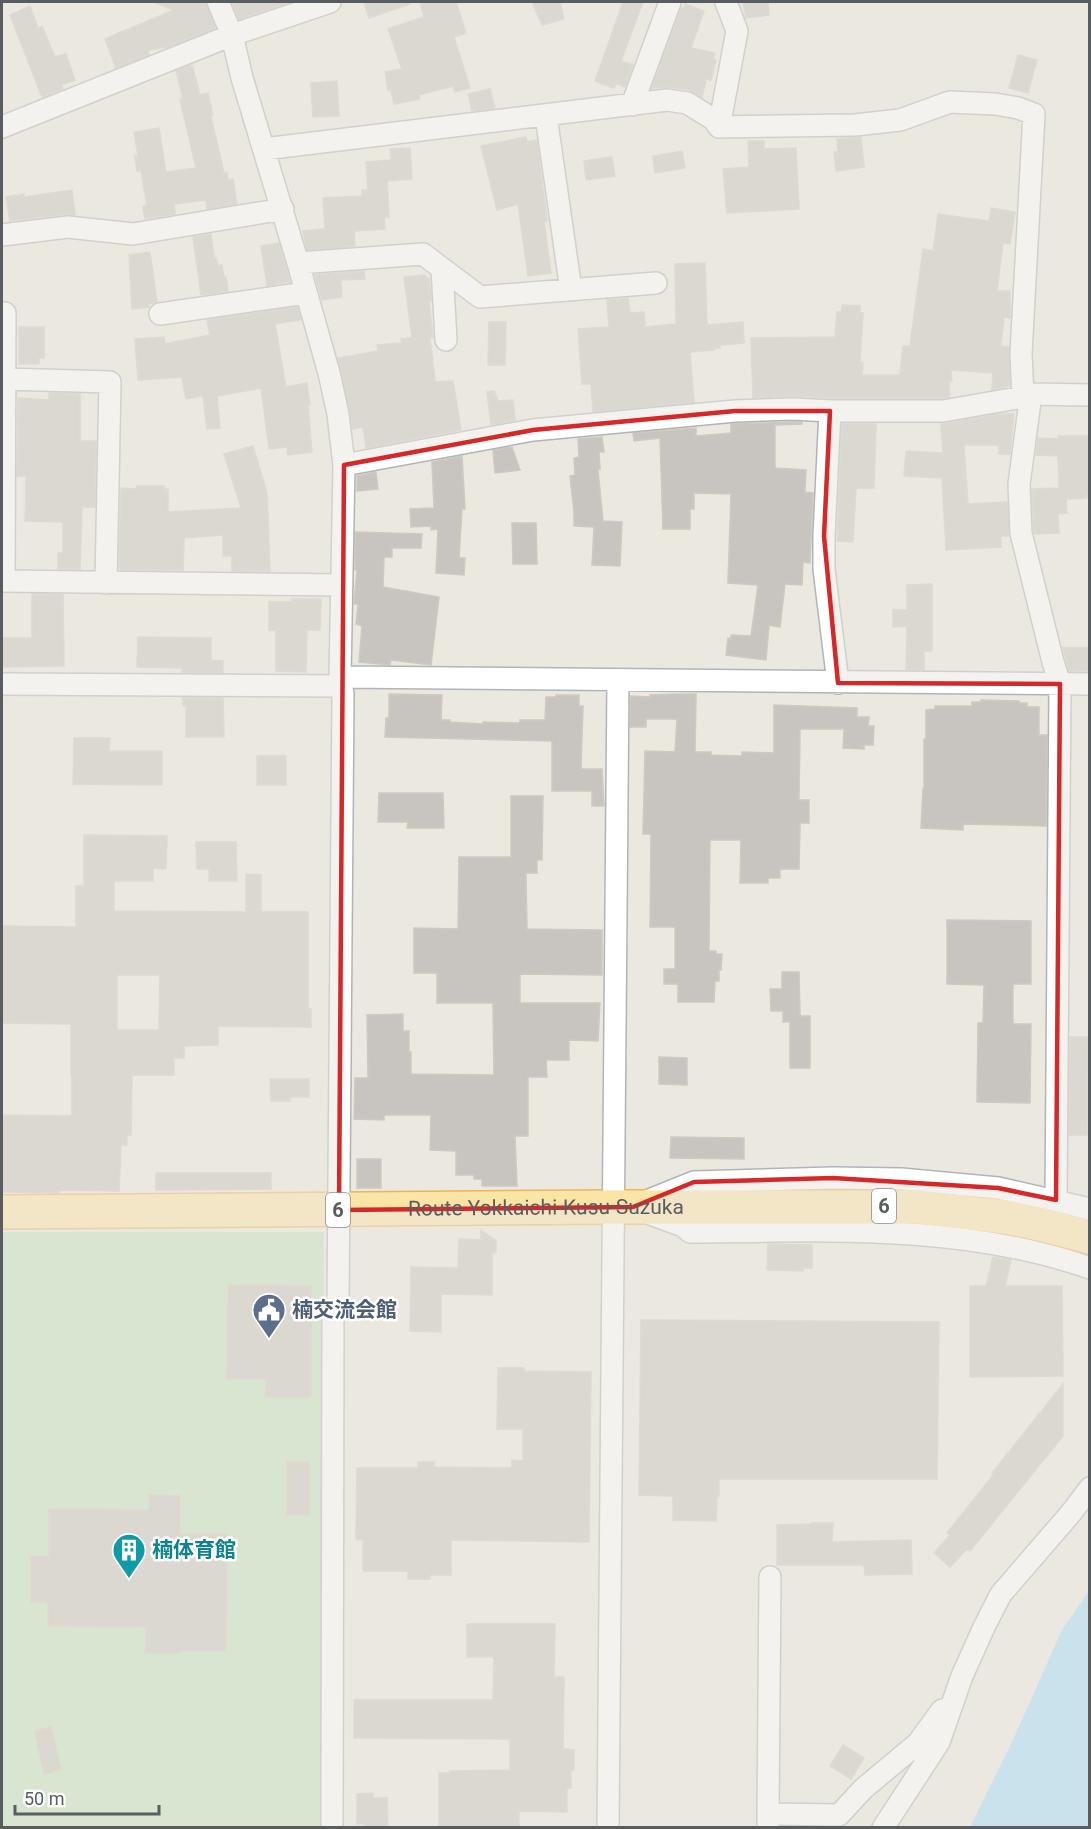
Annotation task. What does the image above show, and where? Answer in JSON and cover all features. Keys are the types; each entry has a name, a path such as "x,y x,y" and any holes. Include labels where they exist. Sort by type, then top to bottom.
{"main road":[{"name":"Route Yokkaichi-Kusu-Suzuka","path":"2,1212 918,1207 1005,1217 1089,1237"}],"street":[{"path":"218,2 232,35 242,78 298,262 336,404 344,465 340,681 343,705 338,1299 333,1313 332,1827"},
{"path":"2,127 232,35 330,2"},
{"path":"632,105 670,2"},
{"path":"719,127 737,31 726,2"},
{"path":"264,149 667,100 687,103 713,119 719,127"},
{"path":"719,127 855,125 900,120 950,102 995,104 1018,108 1034,114 1021,354 1027,396 1019,484 1021,533 1060,684 1056,1200"},
{"path":"546,116 571,290"},
{"path":"2,236 68,227 133,234 282,209"},
{"path":"298,262 423,254 480,297 656,283"},
{"path":"442,268 446,340"},
{"path":"160,314 306,293"},
{"path":"2,313 5,313 6,379 3,581 342,585"},
{"path":"6,379 110,382 106,583"},
{"path":"344,465 533,430 735,411 794,409 943,411 1027,396 1089,395"},
{"path":"830,411 824,569 838,683"},
{"path":"2,684 618,681 1089,684"},
{"path":"608,1827 623,1207 618,681"},
{"path":"623,1207 694,1182 833,1178 901,1179 998,1188 1089,1209"},
{"path":"623,1207 683,1226 690,1232 920,1233 1016,1248 1049,1255 1089,1268"},
{"path":"883,1827 939,1742 962,1676 1001,1594 1071,1513 1089,1488"},
{"path":"770,1577 768,1821 839,1815 863,1789 918,1743 935,1722 962,1676"}],"highlighted area":[{"path":"735,411 830,411 824,536 838,683 1060,684 1056,1200 998,1188 833,1178 694,1182 633,1207 339,1210 344,465 533,430"}],"green space":[{"path":"2,1232 324,1232 320,1827 2,1827"}],"water":[{"path":"1089,1591 1089,1827 970,1827 1013,1740 1062,1630"}],"building":[{"path":"156,2 205,2 215,28 168,47 148,50 149,55 116,68 105,39 174,10"},
{"path":"232,2 290,2 239,19"},
{"path":"364,2 410,2 410,4 369,18"},
{"path":"420,2 456,2 466,33 454,37 470,88 455,92 453,86 419,95 420,99 394,104 391,90 388,90 385,72 402,69 388,29 424,17"},
{"path":"532,2 560,2 564,19 542,25"},
{"path":"623,2 643,2 621,61 633,65 625,87 616,83 614,88 595,81"},
{"path":"743,2 768,2 769,15 746,18"},
{"path":"685,4 704,11 691,48 715,53 713,59 716,60 711,80 706,79 702,97 689,90 669,87 652,88 681,8 684,8"},
{"path":"30,6 38,28 42,26 55,57 66,54 75,80 61,85 63,89 42,97 10,15"},
{"path":"1018,55 1037,60 1028,93 1009,88"},
{"path":"192,65 200,95 208,93 224,173 227,172 228,180 233,179 237,204 207,209 206,200 174,204 175,214 145,219 143,206 147,205 141,171 137,171 135,156 138,156 134,132 159,128 166,172 196,168 176,71"},
{"path":"337,81 339,116 313,117 311,83"},
{"path":"490,89 495,108 472,111 468,94"},
{"path":"526,137 527,142 537,140 551,273 528,276 518,204 497,210 481,146"},
{"path":"861,137 864,167 836,171 834,152 838,152 837,139"},
{"path":"748,141 764,141 764,149 796,148 799,209 727,213 723,169 749,167"},
{"path":"410,148 412,179 387,181 389,217 384,217 385,229 354,231 355,246 307,250 303,231 325,229 323,198 362,196 362,190 368,190 366,162 391,160 390,149"},
{"path":"682,151 685,168 655,173 653,156"},
{"path":"612,157 615,176 586,180 584,161"},
{"path":"72,190 75,215 10,221 6,197 24,194 24,197"},
{"path":"991,208 1015,212 1010,244 1003,243 997,291 1010,291 1010,318 1004,317 1001,346 1009,347 1010,386 992,390 993,373 951,370 950,397 753,398 751,338 835,337 837,312 841,312 842,305 860,306 860,313 863,313 860,362 863,363 862,375 900,375 903,346 910,346 923,249 933,251 938,214 989,221"},
{"path":"211,234 214,258 218,266 222,265 228,291 201,295 193,237"},
{"path":"279,243 290,282 267,286 261,246"},
{"path":"150,252 157,302 148,304 149,307 132,309 129,255"},
{"path":"705,263 707,325 743,322 744,343 720,345 720,348 714,348 714,350 690,352 694,402 593,412 591,384 582,384 578,329 609,327 607,300 628,298 630,313 644,312 645,327 676,324 675,264"},
{"path":"364,271 365,279 341,280 342,297 322,300 315,275"},
{"path":"425,275 429,278 431,294 431,301 429,301 433,338 430,338 435,382 453,381 461,430 366,448 363,427 353,429 338,358 378,351 377,345 402,343 401,339 412,338 404,277"},
{"path":"297,307 301,320 275,324 286,387 307,383 312,452 288,455 287,447 269,449 261,388 217,396 220,428 207,429 203,396 186,399 182,377 138,380 135,339 164,337 165,344 210,335 207,320"},
{"path":"489,322 506,322 505,365 488,365"},
{"path":"19,327 44,327 44,358 39,358 39,364 19,364"},
{"path":"494,391 498,401 513,400 515,420 491,425 487,392"},
{"path":"49,393 80,394 80,441 96,441 95,507 82,507 80,569 58,569 58,553 63,553 63,522 25,521 26,476 17,476 18,398 49,400"},
{"path":"999,414 1014,414 1010,454 999,454 999,445 964,445 968,504 1007,502 1009,536 1001,536 1001,547 946,550 942,478 904,476 906,451 943,453 941,424"},
{"path":"802,422 802,424 775,425 775,468 806,470 805,492 813,493 810,563 803,562 802,585 785,584 780,627 769,625 766,660 726,655 728,638 731,639 731,635 751,636 758,585 728,583 731,494 694,493 694,509 690,509 690,529 663,529 660,438 634,441 633,433 696,428 696,436 731,433 731,424"},
{"path":"842,424 876,424 874,488 856,488 853,542 837,541"},
{"path":"1058,436 1089,436 1089,494 1087,498 1066,499 1067,513 1058,514 1059,533 1034,534 1032,489 1059,488 1058,456 1036,455 1038,438 1058,439"},
{"path":"602,437 604,452 599,452 600,469 598,470 603,521 622,522 620,566 592,565 594,527 574,526 570,476 575,475 574,458 579,457 578,439"},
{"path":"253,446 267,493 270,571 232,571 232,556 223,556 223,535 184,538 183,570 122,570 119,568 121,488 164,486 164,489 168,489 168,512 241,508 224,454"},
{"path":"512,447 520,470 495,473 493,450"},
{"path":"462,456 465,509 462,509 459,558 465,558 464,575 436,573 438,529 431,530 431,526 411,527 410,509 434,508 432,462"},
{"path":"376,472 378,489 357,491 357,476"},
{"path":"512,523 536,523 537,564 513,564"},
{"path":"355,532 422,534 421,548 392,548 392,557 384,557 383,587 439,597 431,665 391,660 390,665 359,662 362,626 356,624 358,604 354,604 357,570 355,570"},
{"path":"932,584 932,651 924,651 924,670 906,670 907,626 893,627 893,610 907,610 907,585"},
{"path":"32,594 63,594 64,666 2,667 2,638 32,638"},
{"path":"292,599 321,599 320,630 307,630 306,672 276,671 276,630 269,630 269,602 292,602"},
{"path":"138,637 211,638 211,660 223,661 223,673 182,672 182,668 137,667"},
{"path":"1063,648 1089,648 1089,671 1069,671"},
{"path":"389,694 442,695 441,720 483,724 483,722 520,723 520,720 545,720 546,697 579,695 579,706 583,706 581,769 602,769 604,806 592,806 592,791 552,791 552,741 385,737 386,718 389,718"},
{"path":"696,694 695,752 742,756 742,752 774,753 774,705 857,708 857,717 869,717 868,726 874,726 873,745 864,745 864,749 843,748 844,729 800,729 799,800 809,800 809,823 800,823 799,869 780,869 780,878 768,878 768,883 740,883 741,840 710,840 709,951 722,954 719,981 715,981 714,1002 678,1002 678,984 664,984 664,969 675,969 675,927 650,927 651,834 643,834 645,751 675,752 677,719 646,719 646,727 630,727 631,696"},
{"path":"183,698 223,698 224,737 186,737 186,706 183,706"},
{"path":"981,700 1019,701 1019,703 1027,703 1027,707 1039,707 1039,735 1047,735 1046,826 963,824 963,830 921,828 926,710 935,709 935,706 972,706 972,702 981,702"},
{"path":"74,738 110,738 109,751 162,751 162,785 73,784"},
{"path":"257,756 286,756 286,785 257,785"},
{"path":"379,793 443,793 444,828 407,828 408,822 378,822"},
{"path":"511,796 543,796 542,860 537,860 537,873 526,873 527,929 602,930 602,975 520,974 520,1003 600,1003 598,1041 569,1040 569,1060 546,1060 547,1077 528,1077 528,1136 515,1136 517,1186 482,1186 482,1179 474,1179 474,1175 456,1175 456,1151 430,1150 431,1115 384,1115 384,1120 354,1119 355,1078 368,1078 367,1015 403,1014 403,1031 409,1031 411,1074 494,1075 493,1003 437,1003 437,973 414,973 414,928 458,929 459,857 511,857"},
{"path":"84,835 167,836 166,869 153,868 153,881 114,881 114,911 246,912 246,874 261,875 261,912 308,912 308,1009 311,1009 311,1027 218,1026 218,1045 184,1046 184,1058 174,1058 174,1075 132,1075 131,1135 127,1135 127,1145 121,1145 119,1191 2,1192 2,1115 72,1116 72,1074 71,1024 2,1023 2,926 76,927 76,886 84,886","holes":["117,975 160,975 159,1030 117,1030"]},
{"path":"196,842 236,842 237,881 209,881 209,869 197,869"},
{"path":"947,920 1031,921 1031,984 1013,984 1013,1024 1031,1024 1030,1103 977,1102 978,1023 983,1023 984,985 947,984"},
{"path":"782,972 799,972 800,1016 810,1016 810,1068 790,1068 790,1022 783,1022 783,1011 771,1011 770,989 782,989"},
{"path":"1070,1037 1088,1037 1087,1135 1069,1135"},
{"path":"659,1057 687,1058 687,1085 659,1084"},
{"path":"270,1079 309,1079 309,1097 290,1097 290,1101 271,1101"},
{"path":"671,1137 744,1138 744,1159 670,1158"},
{"path":"357,1159 381,1159 381,1188 357,1188"},
{"path":"156,1173 271,1173 271,1189 156,1190"},
{"path":"481,1230 496,1241 496,1253 492,1253 492,1295 441,1294 441,1332 410,1331 411,1267 458,1268 459,1239 481,1240"},
{"path":"768,1244 812,1245 812,1268 803,1268 803,1271 767,1270"},
{"path":"993,1257 1011,1260 1005,1286 1062,1286 1063,1376 970,1377 970,1286 986,1286"},
{"name":"楠交流会館","path":"228,1285 311,1286 311,1397 266,1397 266,1379 227,1379"},
{"path":"641,1320 939,1322 937,1479 719,1479 716,1521 673,1520 673,1496 639,1495"},
{"path":"498,1368 524,1368 524,1371 591,1372 589,1542 451,1540 451,1575 430,1575 430,1579 408,1579 408,1571 363,1571 363,1540 356,1539 357,1468 418,1468 418,1462 434,1462 434,1467 512,1468 512,1460 523,1461 523,1429 497,1429"},
{"path":"1063,1384 1063,1436 970,1551 967,1549 950,1567 934,1553 950,1535 947,1533 994,1474 992,1473"},
{"path":"287,1462 309,1462 309,1515 287,1515"},
{"name":"楠体育館","path":"149,1495 180,1496 180,1534 227,1534 226,1651 146,1653 146,1627 48,1626 48,1602 31,1602 31,1556 49,1556 49,1509 149,1510"},
{"path":"833,1523 832,1542 911,1540 912,1574 865,1575 864,1565 777,1565 777,1525"},
{"path":"467,1624 555,1624 554,1677 564,1677 563,1749 574,1750 571,1788 567,1788 567,1812 519,1811 519,1827 439,1827 439,1773 510,1770 510,1739 354,1738 354,1700 493,1700 494,1657 467,1657"},
{"path":"51,1727 61,1770 44,1774 35,1731"},
{"path":"843,1745 864,1758 851,1779 830,1766"},
{"path":"373,1793 373,1798 387,1798 388,1827 364,1827 364,1824 357,1824 357,1794"}],"place":[{"name":"楠交流会館","path":"269,1339"},
{"name":"楠体育館","path":"129,1579"}]}
